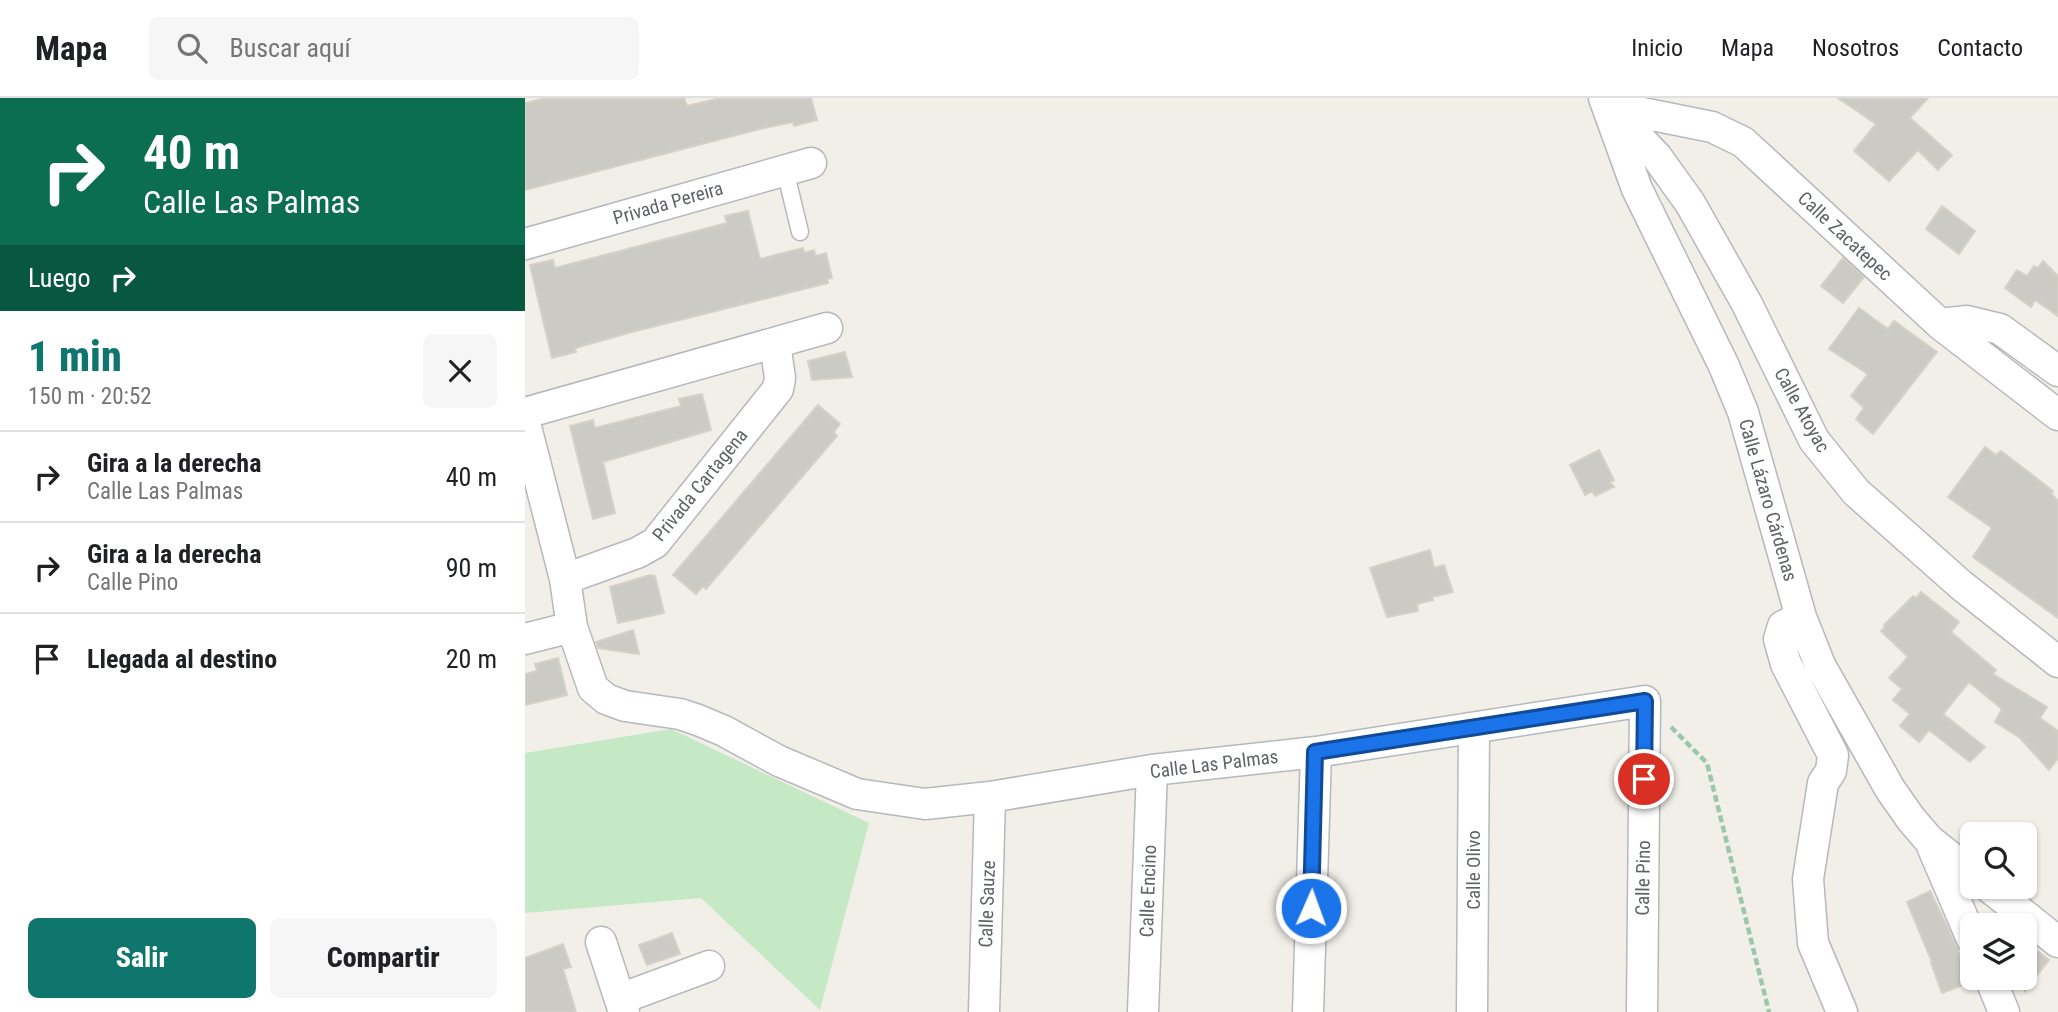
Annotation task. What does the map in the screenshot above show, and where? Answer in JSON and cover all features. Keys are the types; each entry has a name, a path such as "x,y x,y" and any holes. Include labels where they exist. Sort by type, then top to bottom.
{"street":[{"name":"Calle Zacatepec","path":"1606,102 1712,127 1743,142 1940,324 2058,415"},
{"name":"Calle Lázaro Cárdenas","path":"1606,102 1637,189 1744,412 1801,617 1820,665 1890,789 1910,819 1929,841 1960,865"},
{"name":"Calle Atoyac","path":"1606,102 1657,157 1689,203 1747,304 1814,440 1856,492 1961,585 2058,662"},
{"name":"Privada Pereira","path":"525,244 798,167"},
{"path":"1940,324 1967,321 2000,329 2058,371"},
{"path":"525,413 827,328"},
{"name":"Privada Cartagena","path":"565,579 637,553 655,543 778,388 781,377 775,343"},
{"path":"525,422 529,465 565,579 572,627 525,639"},
{"path":"1801,617 1783,626 1779,639 1786,664 1833,755 1831,771 1823,783 1808,879 1813,943 1842,1012"},
{"name":"Calle Las Palmas","path":"572,627 593,688 606,699 625,706 680,714 698,720 779,761 857,794 925,804 989,797 1152,770 1315,752 1645,701"},
{"name":"Calle Pino","path":"1642,1012 1645,701"},
{"name":"Calle Olivo","path":"1472,1012 1474,729"},
{"path":"1308,1012 1315,752"},
{"name":"Calle Encino","path":"1143,1012 1152,770"},
{"name":"Calle Sauze","path":"984,1012 989,797"},
{"path":"1929,841 1961,913"},
{"path":"2004,899 2058,942"},
{"path":"601,942 622,1005 709,966"},
{"path":"1995,990 2004,1012"}],"lane":[{"path":"798,167 800,232"}],"path":[{"path":"1645,701 1707,763 1769,1012"}],"green space":[{"path":"671,729 869,823 820,1010 701,898 525,913 525,753"}],"building":[{"path":"547,98 684,98 687,106 720,98 811,98 817,120 794,126 793,122 760,129 525,190 525,103"},
{"path":"1838,98 1928,98 1910,118 1952,155 1938,170 1918,150 1889,181 1854,151 1876,124"},
{"path":"1942,206 1975,231 1959,254 1926,229"},
{"path":"748,211 760,259 803,248 804,253 814,250 816,256 826,253 832,278 827,279 828,283 628,333 575,348 576,352 552,358 530,265 553,260 555,268 727,223 725,216"},
{"path":"1843,258 1864,277 1843,303 1821,286"},
{"path":"2043,261 2058,276 2058,316 2035,300 2031,307 2005,288 2017,270 2027,276 2034,266 2038,268"},
{"path":"1859,308 1888,329 1894,321 1937,352 1873,434 1856,419 1864,408 1851,396 1868,374 1829,349"},
{"path":"845,352 852,377 812,380 808,361"},
{"path":"702,394 711,430 603,462 615,513 593,519 570,426 593,420 595,428 681,406 679,399"},
{"path":"818,405 840,424 834,432 837,436 706,589 703,586 696,594 673,575"},
{"path":"1985,447 1996,455 2001,451 2053,491 2051,493 2058,501 2058,618 1973,557 1992,528 1948,497"},
{"path":"1599,450 1614,480 1610,482 1614,487 1595,496 1592,491 1585,495 1570,465"},
{"path":"1430,550 1434,568 1444,565 1453,592 1417,604 1418,611 1387,617 1370,568"},
{"path":"650,575 655,576 664,613 618,623 610,587"},
{"path":"1921,592 1959,622 1951,632 1996,670 1993,674 2047,707 2040,718 2058,731 2058,758 2049,770 2020,738 1995,722 2002,709 1969,682 1943,714 1985,747 1970,762 1929,730 1919,742 1900,726 1910,714 1893,700 1902,689 1889,678 1908,657 1881,631 1913,596 1916,598"},
{"path":"633,630 639,654 598,648 596,642"},
{"path":"558,658 567,695 525,705 525,674 537,671 535,664"},
{"path":"1930,891 1960,957 1960,986 1942,993 1907,902"},
{"path":"672,933 680,954 647,965 639,945"},
{"path":"563,944 571,967 563,969 576,1012 525,1012 525,958"},
{"path":"2037,950 2049,960 2037,976"}],"route":[{"path":"1311,908 1315,752 1645,701 1644,779"}]}
